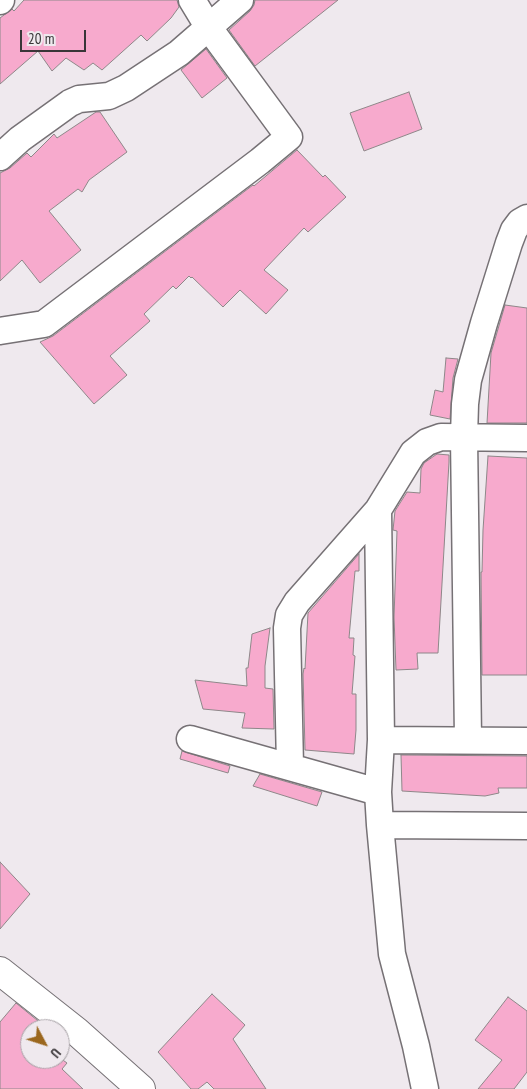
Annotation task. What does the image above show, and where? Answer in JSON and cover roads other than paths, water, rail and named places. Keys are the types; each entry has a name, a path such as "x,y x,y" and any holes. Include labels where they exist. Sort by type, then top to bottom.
{"street":[{"path":"0,331 44,324 260,161 289,136 208,28 192,0"},
{"path":"0,156 70,103 79,99 109,96 126,88 178,53 240,0"},
{"path":"468,739 464,437 468,380 514,230 520,222 527,218"},
{"path":"290,766 287,628 289,615 297,602 378,510 413,453 426,442 441,437 527,438"},
{"path":"378,510 381,740 378,792 380,825 392,954 425,1089"},
{"path":"381,740 468,739 527,741"},
{"path":"190,740 290,766 378,792"},
{"path":"380,825 527,826"},
{"path":"0,971 76,1031 141,1089"}]}
